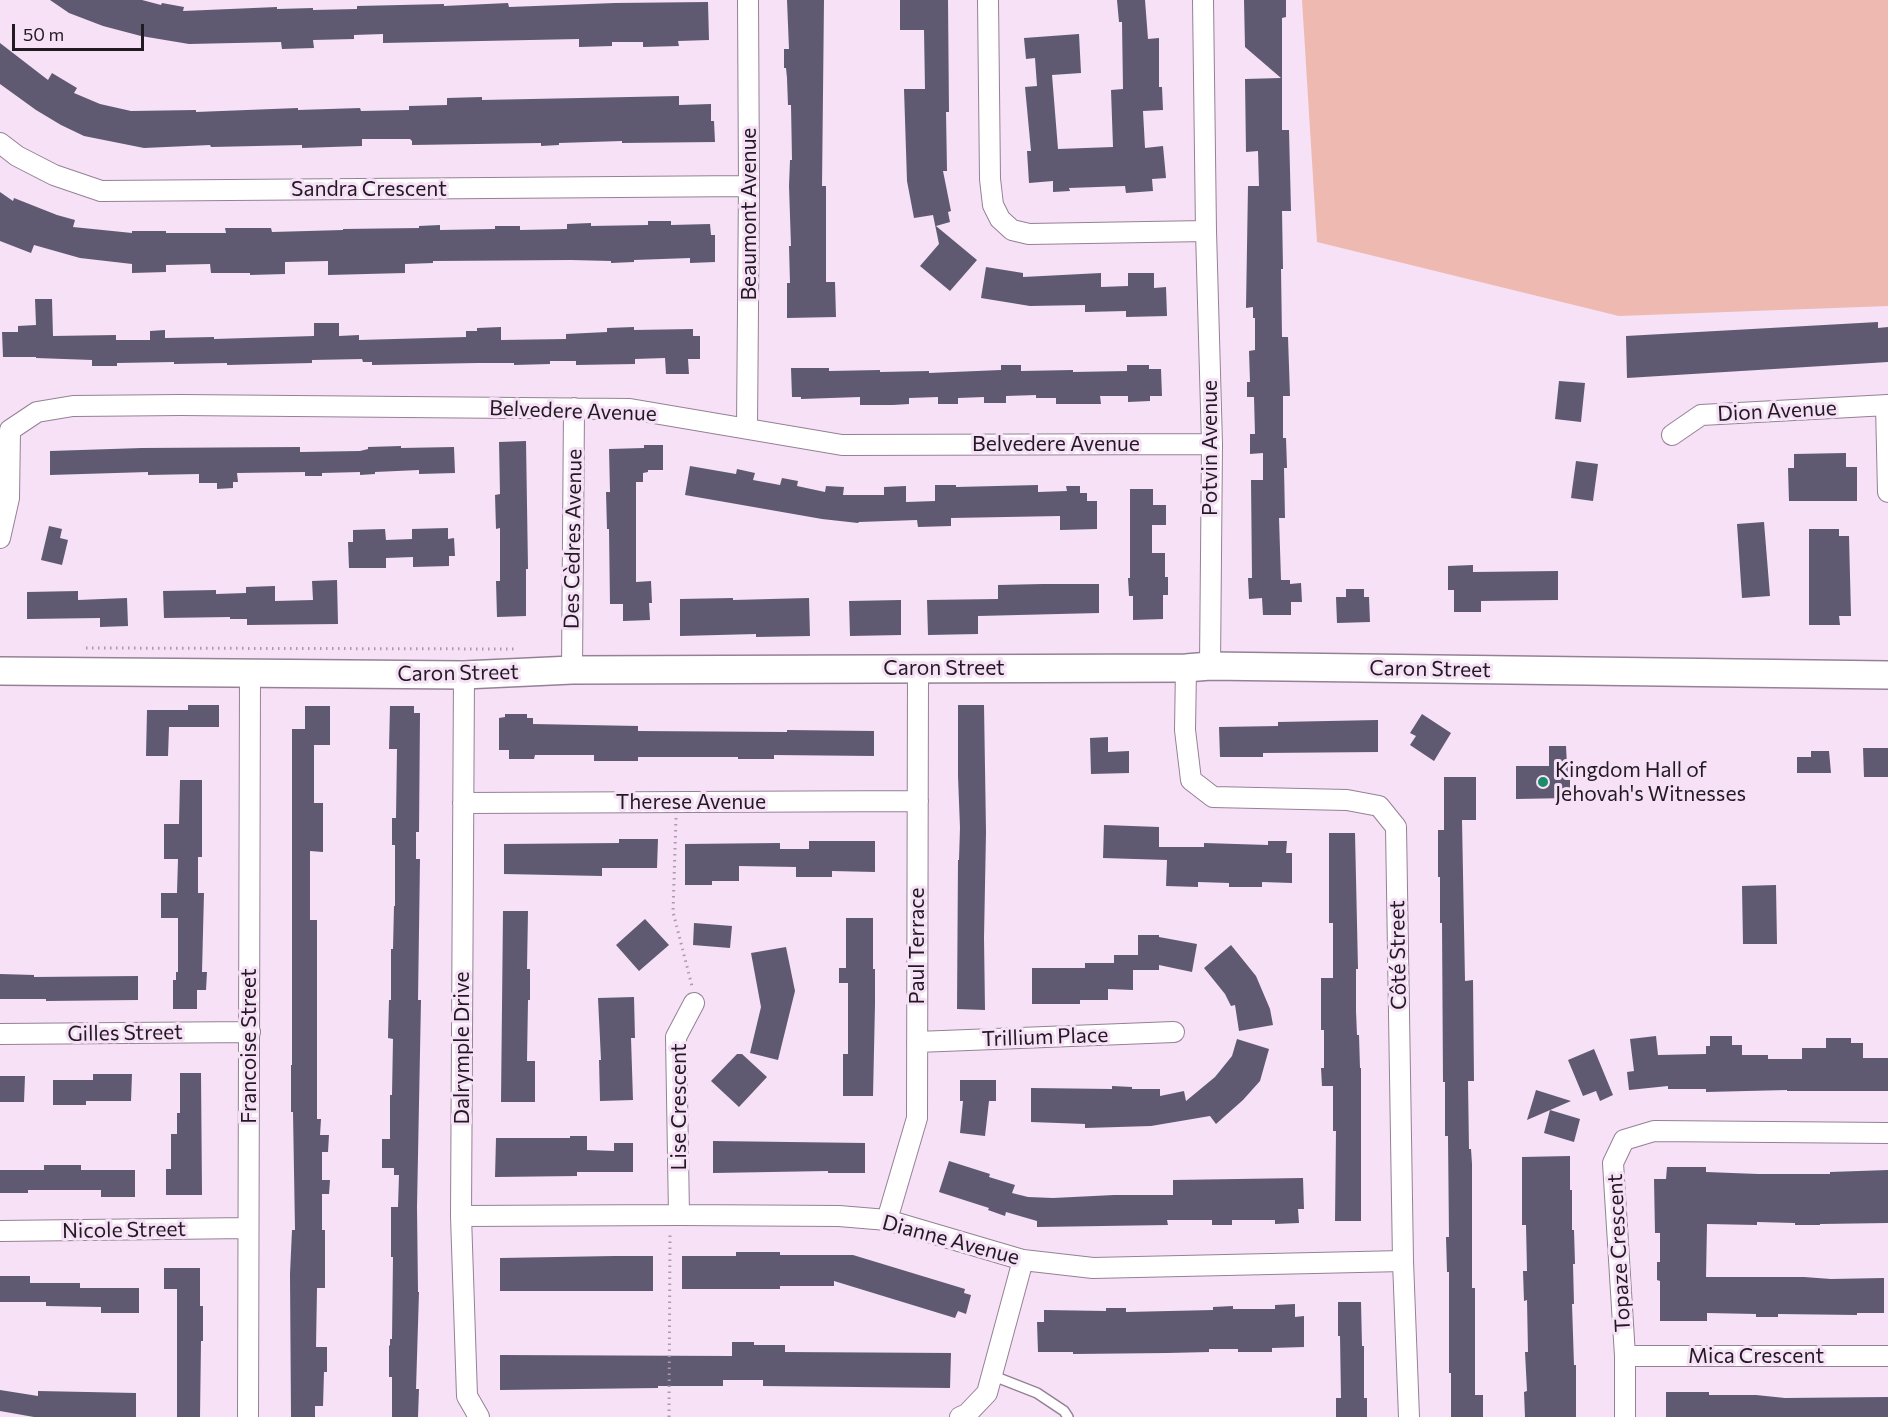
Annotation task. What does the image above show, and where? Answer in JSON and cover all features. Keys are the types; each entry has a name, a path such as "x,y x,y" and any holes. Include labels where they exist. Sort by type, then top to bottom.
{"street":[{"name":"Beaumont Avenue","path":"747,428 748,0"},
{"path":"987,0 990,179 993,205 1000,219 1012,230 1029,234 1206,231"},
{"name":"Potvin Avenue","path":"1198,667 1212,444 1203,0"},
{"name":"Sandra Crescent","path":"0,143 17,156 54,175 101,191 749,186"},
{"path":"1887,405 1888,492"},
{"name":"Dion Avenue","path":"1672,435 1701,415 1887,405"},
{"name":"Belvedere Avenue","path":"0,538 9,498 5,428 37,412 73,406 630,409 842,445 1212,444"},
{"name":"Des Cèdres Avenue","path":"572,670 574,408"},
{"name":"Caron Street","path":"0,671 464,675 572,670 1198,667 1888,675"},
{"name":"Côté Street","path":"1198,667 1185,730 1191,780 1213,797 1347,800 1379,806 1396,827 1403,1261 1409,1417"},
{"name":"Paul Terrace","path":"887,1220 917,1118 918,668"},
{"name":"Francoise Street","path":"248,1417 250,674"},
{"name":"Dalrymple Drive","path":"464,675 462,1216 466,1396 479,1417"},
{"name":"Therese Avenue","path":"464,803 918,801"},
{"name":"Lise Crescent","path":"675,1215 676,1037 694,1003"},
{"name":"Gilles Street","path":"0,1034 250,1032"},
{"name":"Trillium Place","path":"917,1042 1174,1032"},
{"name":"Topaze Crescent","path":"1625,1417 1625,1356 1613,1163 1624,1140 1654,1131 1888,1133"},
{"name":"Dianne Avenue","path":"462,1216 839,1216 887,1220 1023,1260 1094,1268 1403,1261"},
{"name":"Nicole Street","path":"0,1231 248,1228"},
{"path":"960,1417 967,1414 987,1393 1023,1260"},
{"name":"Mica Crescent","path":"1625,1356 1888,1356"}],"lane":[{"path":"991,1375 1037,1393 1068,1417"}],"path":[{"path":"677,802 673,912 691,980 694,1003"},
{"path":"669,1417 675,1215"}],"shaded area":[{"path":"1302,0 1888,0 1888,306 1619,316 1317,242"}],"building":[{"path":"50,0 142,0 161,5 162,3 184,7 183,11 277,7 277,9 313,8 313,10 357,9 357,6 444,4 444,6 508,3 509,7 708,2 709,40 678,41 679,46 643,47 643,42 612,42 612,46 579,47 579,39 383,43 383,34 354,35 354,39 313,40 314,48 282,49 281,42 189,44 141,36 103,26 69,13"},
{"path":"787,0 824,0 822,186 826,186 826,282 835,282 836,317 787,318 787,283 790,283 789,246 791,246 789,186 790,160 792,160 791,105 788,105 786,68 784,68 784,49 789,49"},
{"path":"900,0 948,0 949,112 946,112 947,171 943,171 951,211 948,212 950,222 936,226 977,260 950,291 920,266 939,244 933,215 914,218 907,181 904,89 925,89 924,30 900,30"},
{"path":"1117,0 1145,0 1148,39 1159,38 1159,87 1162,87 1163,110 1143,111 1145,148 1163,146 1166,178 1152,179 1153,191 1126,193 1125,186 1069,188 1070,191 1053,192 1053,181 1029,183 1027,151 1031,151 1025,87 1037,86 1035,58 1026,59 1024,38 1079,34 1081,73 1052,75 1058,149 1113,147 1111,90 1123,89 1122,22 1119,22"},
{"path":"1244,0 1286,0 1286,17 1282,18 1282,130 1289,130 1291,211 1282,211 1283,269 1281,269 1282,337 1288,337 1290,396 1283,396 1283,438 1286,438 1287,468 1284,468 1285,518 1279,518 1281,580 1290,580 1290,584 1301,583 1302,602 1291,602 1291,615 1263,615 1262,598 1249,599 1248,578 1252,578 1251,480 1263,480 1263,453 1250,454 1250,434 1255,434 1254,397 1247,397 1247,382 1250,382 1249,351 1255,350 1253,307 1246,308 1248,186 1259,186 1258,151 1246,152 1245,79 1281,78 1245,47"},
{"path":"0,43 48,80 52,73 77,88 74,93 100,104 131,111 196,110 196,112 298,108 298,110 360,108 361,111 409,110 409,106 447,105 447,98 482,97 482,100 679,96 679,105 711,104 715,142 622,143 622,141 559,143 559,145 541,146 541,143 412,145 410,139 362,139 362,146 302,148 302,145 211,147 210,145 144,148 84,136 36,110 0,84"},
{"path":"0,192 13,201 14,198 75,220 73,227 132,233 132,231 166,231 166,233 226,233 225,228 271,228 272,232 419,228 419,226 440,225 440,230 495,229 495,226 520,226 520,230 567,229 567,224 648,225 648,221 671,221 671,225 710,224 711,235 715,235 715,262 690,263 690,258 611,263 611,261 571,260 433,261 433,263 405,264 405,273 328,275 328,261 285,262 285,274 211,273 210,264 166,265 166,272 132,273 132,264 80,258 34,245 31,253 0,241"},
{"path":"986,267 1023,273 1023,277 1101,273 1101,287 1128,286 1128,273 1154,273 1154,288 1166,287 1167,316 1126,317 1126,311 1085,312 1085,305 1030,306 981,298"},
{"path":"35,299 52,299 53,336 116,335 116,340 150,340 150,331 165,330 165,338 314,336 314,323 339,323 339,336 359,335 359,340 466,337 466,331 501,327 501,340 566,339 566,334 607,332 607,328 693,329 693,336 700,336 700,359 688,359 689,374 666,374 665,358 635,359 635,364 576,365 576,361 550,361 550,364 514,365 514,363 477,363 372,365 372,362 363,362 362,359 312,360 312,363 227,365 227,363 174,364 174,362 92,366 92,360 3,357 2,332 18,332 18,326 36,325"},
{"path":"1878,322 1878,328 1888,327 1888,362 1627,378 1626,336"},
{"path":"1001,365 1021,365 1021,371 1073,370 1073,372 1127,371 1127,365 1149,365 1149,369 1161,369 1162,396 1150,396 1150,401 1128,402 1128,396 1100,396 1101,404 1056,404 1056,398 1036,398 1036,395 1006,396 1006,403 984,403 984,397 958,398 958,404 938,404 938,397 909,398 909,404 893,405 860,405 860,397 801,399 801,397 792,397 791,368 829,368 829,371 929,371 929,373 1001,370"},
{"path":"1559,381 1585,383 1581,422 1555,419"},
{"path":"526,441 528,569 526,569 526,616 497,617 496,581 500,581 500,528 496,529 495,495 500,494 499,442"},
{"path":"644,445 663,445 663,470 648,470 643,473 643,482 636,482 636,582 651,581 650,620 623,621 623,604 610,604 606,492 610,492 609,449 644,448"},
{"path":"401,446 401,448 454,447 455,473 419,474 419,470 360,475 360,472 322,473 322,476 305,476 305,472 237,473 238,482 233,482 233,488 217,489 217,483 199,483 199,474 148,475 148,472 50,475 50,451 300,447 300,452 360,451 368,447"},
{"path":"1846,453 1846,467 1857,467 1857,501 1789,501 1788,468 1794,468 1794,454"},
{"path":"1576,461 1598,464 1593,501 1571,498"},
{"path":"690,466 736,474 737,469 755,473 753,480 780,485 782,478 798,481 797,486 825,492 826,486 844,487 843,495 884,495 884,487 906,486 906,502 935,501 935,485 956,485 956,487 1038,485 1038,492 1067,491 1066,486 1080,486 1080,493 1087,493 1087,501 1097,501 1097,529 1060,530 1060,516 951,518 951,526 918,527 917,520 858,523 822,519 685,495"},
{"path":"1130,489 1153,489 1153,505 1166,505 1166,525 1152,525 1152,553 1165,553 1165,577 1168,577 1168,595 1163,595 1163,619 1133,620 1133,596 1129,596 1128,578 1130,578"},
{"path":"1764,522 1770,596 1742,598 1737,524"},
{"path":"49,526 62,529 60,538 68,540 62,565 41,560"},
{"path":"448,528 448,539 454,538 455,556 449,556 449,566 413,567 413,557 386,558 386,568 349,568 348,542 353,542 353,530 385,529 386,540 412,539 412,529"},
{"path":"1809,529 1839,529 1839,536 1849,536 1851,616 1839,616 1840,625 1809,625"},
{"path":"1473,565 1473,572 1558,571 1558,600 1481,601 1481,612 1454,612 1454,590 1448,590 1448,566"},
{"path":"337,580 338,624 247,625 247,619 230,619 230,617 164,618 163,591 216,590 216,594 246,593 246,587 275,586 275,601 313,600 312,581"},
{"path":"1099,584 1099,613 978,616 978,634 928,635 927,600 998,599 998,585"},
{"path":"1346,589 1364,589 1364,597 1369,597 1370,622 1337,623 1336,597 1346,597"},
{"path":"78,591 78,600 127,598 128,626 100,627 100,618 27,619 27,592"},
{"path":"733,598 733,600 809,598 810,636 756,637 756,634 680,636 680,599"},
{"path":"901,600 901,635 850,636 849,601"},
{"path":"188,705 219,705 219,727 169,727 168,756 146,756 147,710 188,710"},
{"path":"958,705 984,705 985,1010 957,1009 960,828"},
{"path":"305,706 330,706 330,745 314,745 314,803 323,803 323,852 310,851 310,920 317,920 317,1119 321,1119 320,1135 329,1135 328,1152 322,1152 322,1180 330,1180 329,1194 322,1194 322,1230 325,1230 325,1288 317,1288 316,1347 327,1347 327,1372 324,1372 323,1406 315,1406 315,1417 291,1417 290,1274 292,1230 295,1230 293,1112 291,1112 292,729 305,729"},
{"path":"390,706 414,706 414,713 420,713 419,832 416,832 416,859 420,859 418,1000 421,1000 417,1207 419,1292 416,1389 419,1389 418,1417 392,1417 392,1377 389,1377 393,1257 391,1257 391,1207 398,1207 399,1175 394,1175 394,1168 382,1168 382,1139 390,1139 393,1039 388,1038 395,906 395,845 392,845 392,818 396,818 397,749 389,749"},
{"path":"505,714 527,714 527,718 533,718 533,724 638,726 638,731 874,731 874,756 774,755 774,759 638,757 638,761 594,761 594,755 535,755 534,759 509,759 509,750 499,750 499,718 505,717"},
{"path":"1422,714 1451,733 1434,761 1410,745 1416,736 1410,733"},
{"path":"1378,720 1378,752 1263,753 1263,757 1220,757 1219,727 1278,726 1278,722"},
{"path":"1108,737 1108,752 1129,751 1129,773 1091,774 1090,738"},
{"name":"Kingdom Hall of Jehovah's Witnesses","path":"1549,746 1566,746 1567,766 1570,765 1570,798 1516,799 1516,766 1549,766"},
{"path":"1863,748 1888,748 1888,777 1864,777"},
{"path":"1811,751 1829,751 1831,773 1797,773 1797,757 1811,757"},
{"path":"1444,777 1476,777 1476,820 1462,820 1465,981 1473,980 1474,1081 1468,1081 1469,1149 1471,1149 1472,1164 1472,1288 1475,1288 1475,1395 1483,1395 1483,1417 1451,1417 1449,1272 1447,1272 1446,1237 1449,1237 1448,1136 1445,1136 1442,923 1440,923 1440,877 1438,877 1438,830 1444,830"},
{"path":"180,780 202,780 202,857 198,857 198,893 204,893 202,972 207,972 206,990 197,990 197,1009 173,1009 173,980 176,980 176,972 178,972 178,918 161,918 161,893 177,893 178,859 164,859 164,824 179,824"},
{"path":"1104,825 1159,827 1159,847 1204,847 1204,843 1268,845 1268,841 1287,841 1286,853 1292,853 1292,883 1262,882 1262,887 1229,887 1229,883 1198,882 1198,887 1166,886 1167,860 1103,858"},
{"path":"1329,833 1355,833 1358,969 1356,969 1356,1011 1361,1068 1361,1221 1335,1221 1336,1131 1333,1131 1333,1086 1322,1086 1324,1030 1321,1030 1321,978 1333,978 1333,923 1329,923"},
{"path":"619,839 658,839 657,868 602,868 602,876 504,874 504,844 619,843"},
{"path":"809,841 875,841 875,872 832,871 832,877 796,877 796,867 739,866 739,881 712,881 712,885 685,885 685,844 780,843 780,849 809,849"},
{"path":"1776,885 1777,944 1743,944 1742,886"},
{"path":"503,911 528,911 527,969 530,969 530,1000 528,1000 527,1061 535,1061 535,1102 501,1102"},
{"path":"846,918 873,918 875,1004 873,1096 843,1096 843,1054 848,1054 848,983 839,983 839,968 846,968"},
{"path":"645,919 669,945 639,971 616,945"},
{"path":"694,923 732,926 730,948 693,945"},
{"path":"1138,935 1159,935 1159,937 1197,944 1192,972 1159,965 1159,970 1133,970 1133,990 1108,989 1108,1000 1080,1000 1080,1004 1032,1004 1032,968 1085,968 1085,963 1114,963 1114,955 1138,955"},
{"path":"1231,945 1256,976 1270,1009 1273,1025 1239,1031 1235,1005 1231,1006 1225,994 1204,968"},
{"path":"786,947 795,991 778,1060 750,1053 761,1007 751,953"},
{"path":"0,974 34,975 34,977 138,976 138,1000 0,999"},
{"path":"634,997 635,1038 631,1038 633,1100 600,1101 598,998"},
{"path":"1656,1036 1658,1055 1706,1054 1706,1046 1710,1046 1710,1036 1732,1036 1732,1045 1742,1045 1742,1055 1768,1055 1768,1059 1802,1059 1802,1048 1826,1048 1826,1038 1851,1038 1851,1043 1863,1043 1863,1058 1888,1058 1888,1091 1706,1092 1706,1089 1668,1089 1668,1086 1629,1090 1627,1072 1634,1071 1630,1039"},
{"path":"1237,1039 1269,1049 1260,1081 1216,1124 1210,1116 1151,1126 1085,1128 1085,1124 1031,1122 1031,1088 1112,1089 1112,1086 1132,1087 1132,1089 1160,1089 1160,1096 1184,1091 1186,1101 1215,1077 1232,1056"},
{"path":"1594,1049 1613,1095 1600,1101 1596,1091 1583,1096 1568,1060"},
{"path":"737,1054 742,1054 767,1077 739,1107 711,1081"},
{"path":"180,1073 201,1073 202,1195 166,1195 166,1169 171,1169 171,1134 177,1134 177,1113 180,1113"},
{"path":"93,1074 132,1074 131,1101 86,1101 86,1105 53,1105 53,1080 93,1080"},
{"path":"0,1076 25,1076 24,1102 0,1102"},
{"path":"960,1080 996,1080 996,1101 989,1101 985,1136 960,1133 963,1101 960,1101"},
{"path":"1536,1090 1571,1101 1527,1120"},
{"path":"1550,1110 1580,1119 1574,1142 1544,1133"},
{"path":"570,1136 587,1136 587,1150 614,1151 614,1143 633,1143 633,1172 577,1172 577,1176 495,1177 496,1138 570,1138"},
{"path":"713,1141 865,1143 865,1173 828,1173 828,1171 713,1173"},
{"path":"1570,1156 1575,1264 1573,1264 1574,1304 1572,1304 1574,1365 1576,1365 1576,1417 1525,1417 1524,1392 1527,1391 1525,1352 1528,1352 1527,1300 1524,1301 1523,1271 1527,1271 1526,1225 1522,1225 1522,1157"},
{"path":"949,1161 1015,1185 1012,1193 1028,1197 1173,1195 1173,1180 1303,1178 1304,1209 1298,1209 1299,1223 1275,1224 1275,1220 1232,1220 1232,1225 1212,1225 1212,1220 1167,1220 1168,1225 1037,1227 1037,1221 1006,1212 1005,1216 988,1210 989,1208 939,1192"},
{"path":"44,1165 81,1165 81,1170 135,1170 135,1197 101,1197 101,1190 28,1190 28,1193 0,1193 0,1170 44,1170"},
{"path":"1667,1167 1706,1167 1706,1172 1758,1174 1830,1174 1830,1172 1888,1170 1888,1223 1707,1224 1706,1277 1884,1278 1884,1313 1778,1314 1778,1317 1756,1317 1756,1314 1707,1313 1707,1321 1660,1321 1660,1281 1657,1280 1657,1262 1660,1262 1660,1233 1655,1233 1654,1179 1666,1179"},
{"path":"736,1252 780,1252 780,1255 853,1255 965,1289 964,1293 971,1295 966,1314 958,1311 955,1318 834,1281 834,1286 780,1286 780,1289 682,1289 682,1256 736,1256"},
{"path":"653,1256 653,1291 500,1291 500,1258"},
{"path":"164,1268 200,1268 203,1341 201,1341 200,1417 177,1417 177,1289 164,1289"},
{"path":"0,1276 30,1276 30,1283 80,1283 80,1288 139,1288 139,1313 101,1313 101,1307 46,1306 46,1302 0,1302"},
{"path":"1338,1302 1361,1302 1364,1398 1367,1398 1367,1417 1336,1417 1336,1398 1341,1398"},
{"path":"1295,1304 1295,1317 1304,1316 1304,1347 1272,1348 1272,1352 1209,1349 1209,1352 1167,1353 1038,1352 1037,1322 1044,1322 1044,1310 1106,1311 1106,1308 1126,1308 1126,1312 1213,1310 1213,1307 1233,1306 1233,1309 1275,1309 1275,1305"},
{"path":"732,1342 785,1345 785,1352 951,1353 950,1388 763,1386 763,1380 723,1380 723,1386 500,1390 500,1355 732,1356"},
{"path":"0,1390 38,1396 38,1391 136,1393 136,1417 34,1417 0,1411"},
{"path":"1666,1392 1709,1392 1709,1395 1756,1395 1785,1398 1888,1397 1888,1417 1666,1417"}],"place":[{"name":"Kingdom Hall of Jehovah's Witnesses","path":"1543,782"}]}
